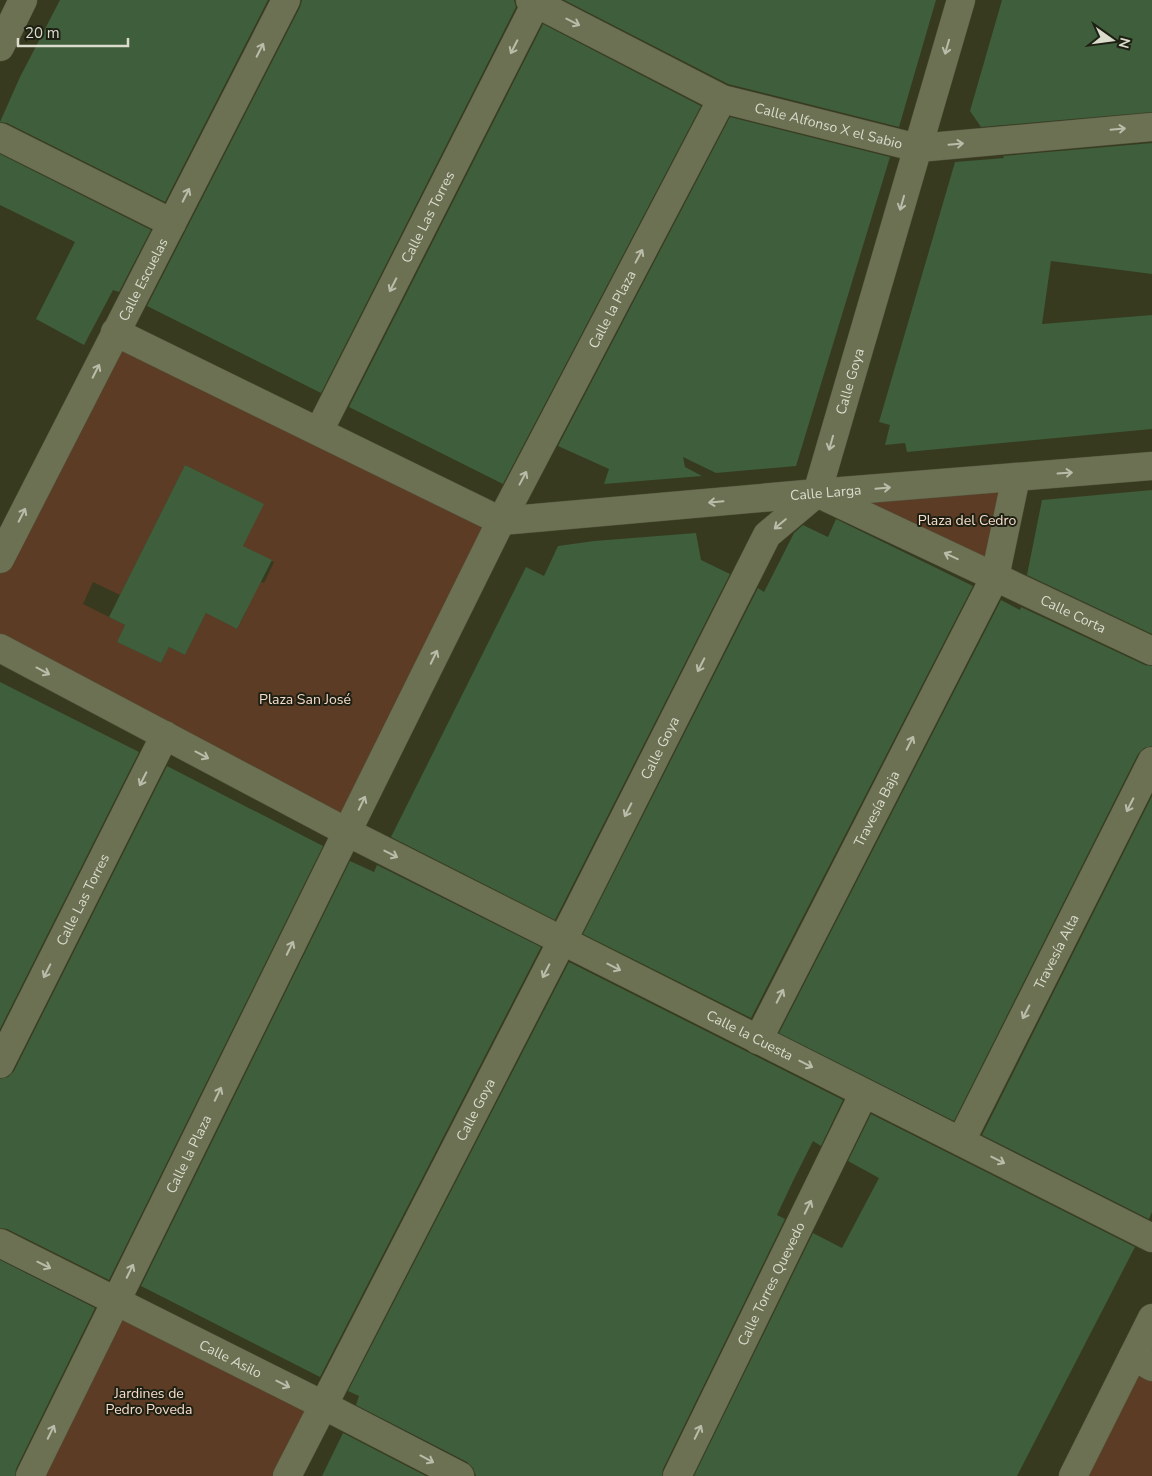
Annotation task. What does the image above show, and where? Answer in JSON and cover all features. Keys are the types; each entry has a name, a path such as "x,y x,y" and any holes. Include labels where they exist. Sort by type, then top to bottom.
{"street":[{"path":"0,47 24,0"},
{"name":"Calle Escuelas","path":"0,559 286,0"},
{"name":"Calle Goya","path":"287,1476 562,941 767,535 817,493 961,0"},
{"name":"Calle Alfonso X el Sabio","path":"533,2 722,98 918,148 1152,127"},
{"name":"Calle Las Torres","path":"319,431 533,2"},
{"name":"Calle la Plaza","path":"501,521 722,98"},
{"path":"0,137 172,223"},
{"path":"0,648 347,832 501,521 116,332"},
{"name":"Calle Larga","path":"501,521 1152,466"},
{"path":"817,493 995,577 1016,477"},
{"name":"Calle Corta","path":"995,577 1152,651"},
{"name":"Travesía Baja","path":"758,1040 995,577"},
{"name":"Calle Las Torres","path":"0,1064 165,735"},
{"name":"Travesía Alta","path":"961,1141 1152,761"},
{"name":"Calle la Plaza","path":"30,1476 347,832"},
{"name":"Calle la Cuesta","path":"347,832 1152,1238"},
{"name":"Calle Torres Quevedo","path":"677,1476 864,1093"},
{"name":"Calle Asilo","path":"0,1243 324,1405 460,1476"},
{"path":"1076,1475 1142,1361 1152,1318"}],"green space":[{"name":"Plaza San José","path":"115,332 501,521 347,832 0,648 0,560","holes":["185,465 263,504 239,554 251,550 274,562 264,583 247,574 232,604 246,612 237,629 220,620 210,605 185,655 169,647 161,663 118,642 125,625 83,604 93,582 120,595"]},
{"name":"Plaza del Cedro","path":"1016,477 995,577 817,493"},
{"name":"Jardines de Pedro Poveda","path":"115,1301 322,1407 287,1476 30,1476"},
{"path":"1133,1356 1152,1367 1152,1476 1081,1476"}],"building":[{"path":"60,0 268,0 165,202 7,123 0,122 20,77"},
{"path":"302,0 514,0 516,7 321,393 147,306"},
{"path":"564,0 936,0 899,127 728,84"},
{"path":"1002,0 1152,0 1152,112 981,127 970,111"},
{"path":"543,24 701,106 503,484 349,407"},
{"path":"730,117 890,157 796,466 716,473 683,457 685,467 702,476 604,484 609,469 558,446"},
{"path":"1152,143 1152,274 1051,261 1042,324 1152,315 1152,429 907,452 905,443 885,445 890,425 879,422 955,162"},
{"path":"0,154 151,230 119,292 113,290 84,345 36,319 75,242 0,205"},
{"path":"185,465 264,504 243,546 272,560 237,629 206,613 185,655 169,647 161,663 117,642 125,625 109,617"},
{"path":"1152,490 1152,634 1027,575 1042,500"},
{"path":"836,519 973,586 751,1018 583,934 758,588 764,592 794,533 803,525 828,537"},
{"path":"696,533 701,560 730,574 555,920 391,837 526,567 544,576 558,546 594,541"},
{"path":"1001,600 1020,610 1021,607 1145,665 1152,666 1152,746 1144,748 1138,754 954,1121 779,1033"},
{"path":"0,682 139,752 0,1029"},
{"path":"167,766 323,846 109,1280 7,1229 0,1228 0,1079 8,1077 14,1071"},
{"path":"1152,796 1152,1212 1149,1219 982,1135"},
{"path":"350,861 374,872 377,865 541,947 320,1377 141,1286"},
{"path":"569,962 843,1100 821,1146 813,1141 793,1181 777,1215 785,1219 663,1469 662,1476 476,1476 473,1468 467,1462 356,1405 359,1396 348,1391"},
{"path":"871,1114 1135,1247 1017,1476 694,1476 813,1233 842,1248 879,1178 848,1161"},
{"path":"0,1260 95,1308 16,1469 15,1476 0,1476"},
{"path":"343,1433 426,1476 322,1476"}]}
